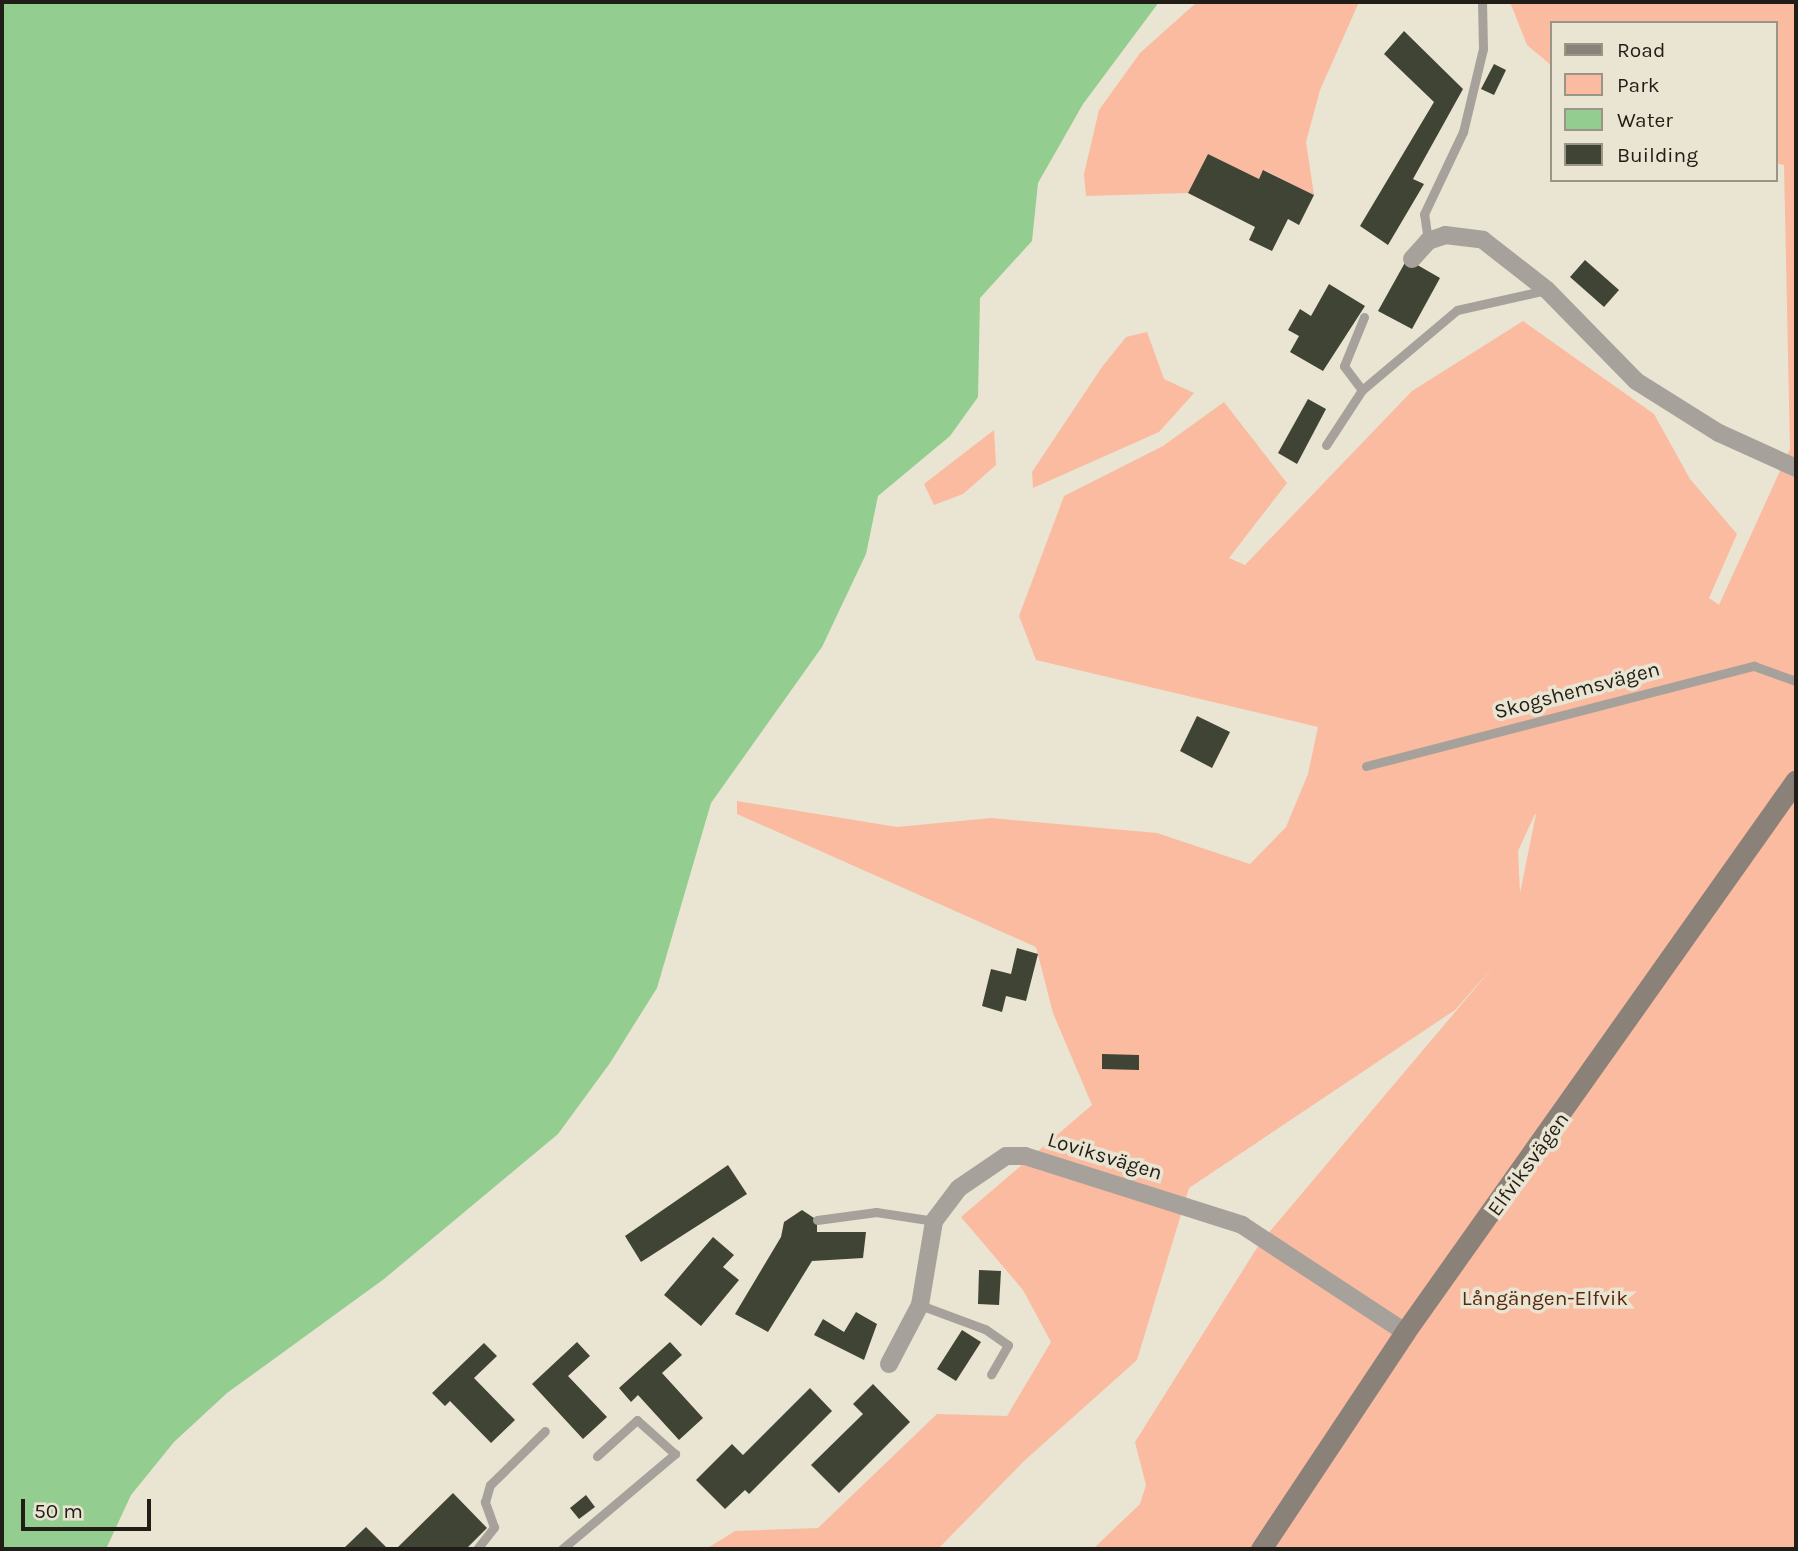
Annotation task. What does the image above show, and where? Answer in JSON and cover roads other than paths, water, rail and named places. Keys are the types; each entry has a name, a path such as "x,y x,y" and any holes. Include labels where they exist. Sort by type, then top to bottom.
{"street":[{"path":"1412,259 1428,241 1457,233 1483,240 1547,290 1636,381 1719,433 1796,468"},
{"name":"Elfviksvägen","path":"1261,1549 1405,1332 1796,780"},
{"name":"Loviksvägen","path":"889,1364 920,1305 934,1221 959,1188 993,1161 1025,1156 1242,1225 1405,1332"}],"lane":[{"path":"1428,241 1424,214 1463,132 1483,49 1482,2"},
{"path":"1326,444 1362,390 1457,310 1547,290"},
{"path":"1362,390 1344,366 1364,317"},
{"name":"Skogshemsvägen","path":"1366,766 1754,666 1796,681"},
{"path":"817,1220 876,1212 934,1221"},
{"path":"920,1305 985,1329 1008,1345 990,1375"},
{"path":"562,1549 675,1454 637,1420 597,1456"},
{"path":"477,1549 494,1527 485,1502 490,1485 544,1431"}],"water":[{"path":"2,2 1159,2 1083,104 1038,183 1032,241 980,298 978,397 950,436 878,496 866,554 822,647 711,803 657,988 610,1063 558,1134 384,1279 227,1393 174,1442 131,1495 106,1549 2,1549"}],"park label":[{"name":"Långängen-Elfvik","path":"1545,1298"}]}
